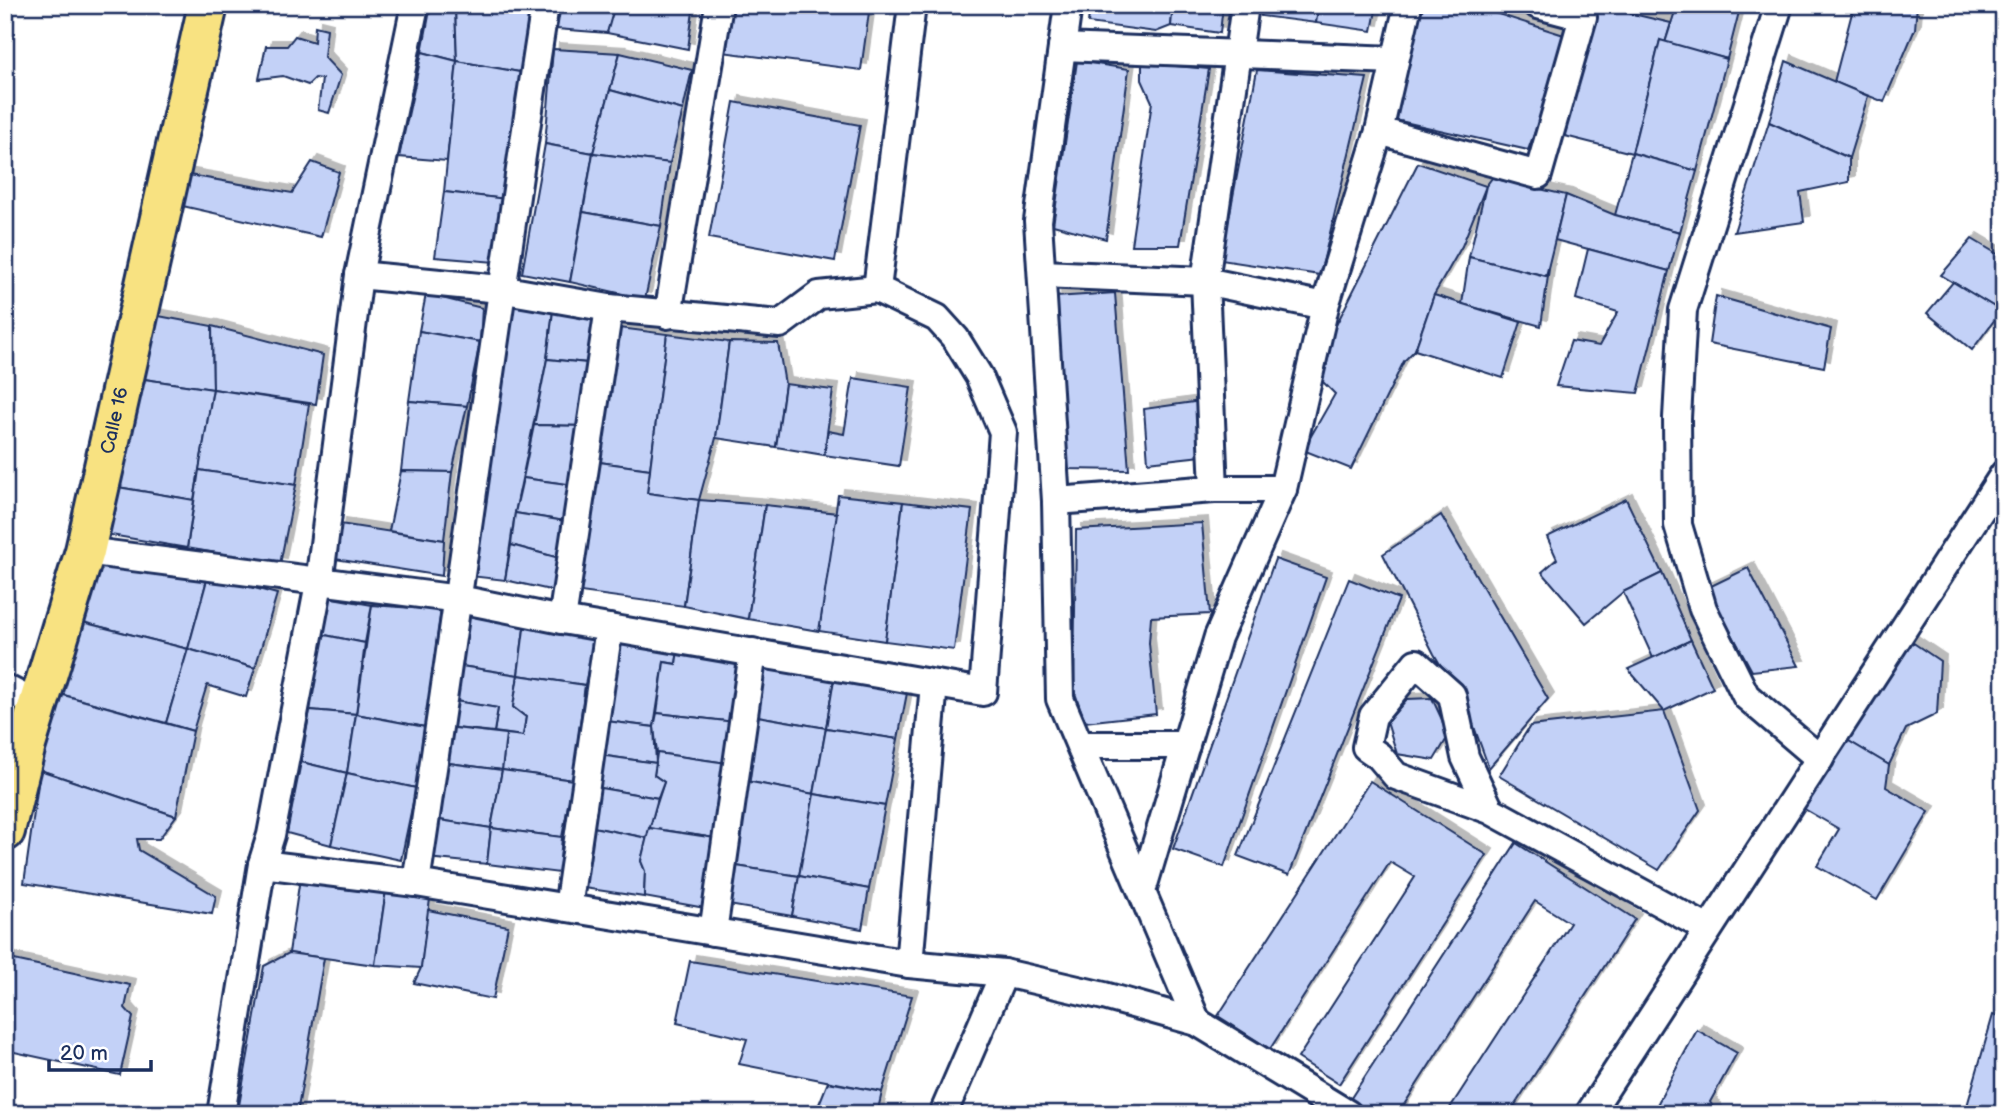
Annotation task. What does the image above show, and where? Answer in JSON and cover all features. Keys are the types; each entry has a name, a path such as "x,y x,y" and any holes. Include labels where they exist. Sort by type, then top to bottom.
{"main road":[{"name":"Calle 16","path":"5,831 26,745 85,551 208,5"}],"street":[{"path":"222,1114 262,864 271,835 319,583 359,275 415,5"},
{"path":"416,883 459,599 500,289 545,5"},
{"path":"668,315 719,5"},
{"path":"877,289 912,5"},
{"path":"1068,5 1038,221 1056,501 1060,699 1197,1022"},
{"path":"1214,489 1205,281 1245,5"},
{"path":"1142,891 1219,637 1283,489 1325,306 1379,131 1408,5"},
{"path":"1379,131 1538,175 1583,17 1538,5"},
{"path":"1779,5 1683,310 1677,418 1678,525 1703,609 1746,696 1820,759"},
{"path":"1062,47 1395,60"},
{"path":"1042,274 1205,281 1325,306"},
{"path":"85,551 459,599 562,620 983,692 1003,432 979,376 950,332 937,318 877,289 819,295 780,324 668,315 609,308 500,289 359,275"},
{"path":"562,620 609,308"},
{"path":"1589,1114 2004,474"},
{"path":"1056,501 1214,489 1283,489"},
{"path":"568,908 609,628"},
{"path":"713,932 753,652"},
{"path":"1490,810 1465,757 1451,695 1416,663 1373,716 1366,747 1379,756 1396,776 1490,810 1708,929"},
{"path":"909,964 934,684"},
{"path":"5,688 40,706"},
{"path":"5,781 26,745"},
{"path":"1080,745 1186,745"},
{"path":"262,864 416,883 909,964 1004,973 1104,996 1197,1022 1348,1114"},
{"path":"943,1114 1004,973"}],"building":[{"path":"431,5 455,5 457,61 422,52"},
{"path":"455,5 537,5 525,73 457,61"},
{"path":"561,5 616,5 607,33 557,29"},
{"path":"615,5 673,5 693,11 688,49 607,33"},
{"path":"730,5 870,5 861,70 722,52"},
{"path":"1090,5 1173,5 1171,26 1156,32 1088,23"},
{"path":"1173,5 1223,5 1220,33 1171,26"},
{"path":"1262,5 1319,5 1316,23 1261,16"},
{"path":"1319,5 1377,5 1372,31 1316,23"},
{"path":"1419,5 1470,5 1570,37 1528,150 1391,119"},
{"path":"1595,5 1671,23 1665,43 1660,40 1632,153 1561,135"},
{"path":"1677,5 1720,5 1739,12 1727,59 1665,43"},
{"path":"1854,5 1917,5 1915,29 1884,102 1834,82"},
{"path":"315,26 327,29 324,57 341,75 329,113 318,110 322,79 315,78 308,85 283,76 259,79 266,46 287,46 295,36 314,42"},
{"path":"1660,40 1727,59 1697,171 1632,153"},
{"path":"553,49 620,53 593,153 545,144"},
{"path":"422,52 457,61 447,161 399,157"},
{"path":"620,53 692,70 683,110 610,90"},
{"path":"457,61 525,73 507,199 444,192"},
{"path":"1077,61 1129,69 1106,239 1053,225"},
{"path":"1786,61 1868,96 1849,158 1769,122"},
{"path":"1142,63 1209,69 1180,245 1131,245 1152,102 1142,80"},
{"path":"1257,70 1367,78 1320,275 1221,260"},
{"path":"610,90 683,110 670,163 593,153"},
{"path":"734,102 860,125 835,261 709,238"},
{"path":"1769,122 1849,158 1849,182 1800,192 1804,222 1734,232"},
{"path":"545,144 593,153 570,282 522,273"},
{"path":"593,153 670,163 661,226 583,212"},
{"path":"1632,153 1697,171 1680,232 1615,215"},
{"path":"312,162 339,172 321,237 178,205 183,174 292,193"},
{"path":"1418,163 1486,186 1462,246 1434,295 1415,350 1404,361 1351,469 1303,450 1335,394 1321,380 1327,343"},
{"path":"1492,178 1566,195 1546,276 1469,257 1486,186"},
{"path":"444,192 507,199 495,262 435,257"},
{"path":"1566,195 1615,215 1680,232 1669,271 1555,240"},
{"path":"583,212 661,226 645,299 570,282"},
{"path":"1972,239 2004,258 2001,311 1941,275"},
{"path":"1588,249 1669,271 1638,393 1556,386 1571,341 1599,346 1618,312 1576,299"},
{"path":"1469,257 1546,276 1549,269 1541,326 1462,304"},
{"path":"1953,282 2001,311 1972,350 1927,313"},
{"path":"1115,293 1129,470 1065,469 1055,297"},
{"path":"426,294 482,308 480,342 419,331"},
{"path":"1434,295 1521,322 1503,378 1415,350"},
{"path":"1716,296 1831,329 1824,367 1709,344"},
{"path":"514,305 553,311 547,359 515,513 505,580 470,576"},
{"path":"553,311 597,319 587,363 547,359"},
{"path":"148,314 212,326 213,389 137,378"},
{"path":"212,326 323,355 316,404 213,389"},
{"path":"612,327 667,334 650,469 592,461"},
{"path":"419,331 480,342 467,406 409,401"},
{"path":"667,334 729,342 716,438 699,500 647,493"},
{"path":"729,342 778,343 785,384 776,447 716,438"},
{"path":"547,359 587,363 586,426 534,425"},
{"path":"137,378 213,389 194,500 112,486"},
{"path":"853,378 911,387 899,466 824,455 828,431 844,434"},
{"path":"785,384 833,390 824,455 776,447"},
{"path":"213,389 309,404 296,485 199,470"},
{"path":"409,401 467,406 452,472 401,471"},
{"path":"1201,401 1201,456 1148,462 1144,409"},
{"path":"534,425 586,426 574,485 523,478"},
{"path":"592,461 650,469 647,493 699,500 684,606 573,591"},
{"path":"199,470 296,485 280,564 187,548"},
{"path":"401,471 452,472 444,540 389,531"},
{"path":"523,478 574,485 565,521 515,513"},
{"path":"112,486 194,500 187,548 105,534"},
{"path":"838,495 903,502 885,641 819,631"},
{"path":"2004,495 2004,519 1993,510"},
{"path":"1626,499 1662,573 1623,592 1586,623 1542,572 1557,559 1547,537"},
{"path":"699,500 765,505 748,619 684,606"},
{"path":"903,502 972,510 954,650 885,641"},
{"path":"765,505 837,513 819,631 748,619"},
{"path":"515,513 565,521 563,559 511,545"},
{"path":"1441,515 1548,699 1489,768 1469,713 1434,654 1383,554"},
{"path":"1202,523 1210,614 1151,617 1149,643 1156,714 1085,722 1074,690 1076,530"},
{"path":"340,524 444,540 442,576 335,559"},
{"path":"511,545 563,559 559,592 505,580"},
{"path":"1275,559 1326,577 1224,867 1173,849"},
{"path":"91,563 208,576 188,649 78,621"},
{"path":"1748,568 1799,666 1752,671 1707,588"},
{"path":"1662,573 1691,640 1653,658 1623,592"},
{"path":"208,576 277,594 255,668 188,649"},
{"path":"1349,579 1399,599 1289,875 1238,856"},
{"path":"327,597 372,605 365,643 320,634"},
{"path":"372,605 441,610 425,727 356,714"},
{"path":"466,612 525,621 518,675 455,665"},
{"path":"78,621 188,649 166,723 60,694"},
{"path":"525,621 596,632 585,685 518,675"},
{"path":"320,634 365,643 356,714 310,710"},
{"path":"1691,640 1713,688 1664,711 1628,669"},
{"path":"618,641 678,650 676,664 664,662 654,727 606,721"},
{"path":"1912,642 1940,661 1937,714 1906,729 1889,765 1842,737"},
{"path":"188,649 255,668 246,697 207,685 193,731 166,723"},
{"path":"678,650 743,657 735,722 657,713 664,662 676,664"},
{"path":"764,663 835,673 826,728 757,716"},
{"path":"455,665 518,675 513,707 526,717 523,736 494,732 498,708 449,700"},
{"path":"835,673 908,688 898,739 826,728"},
{"path":"518,675 585,685 573,780 502,770 506,734 523,736 526,717 513,707"},
{"path":"60,694 193,731 176,816 40,770"},
{"path":"1432,698 1449,735 1434,760 1397,754 1387,722 1407,699"},
{"path":"449,700 498,708 494,732 446,727"},
{"path":"310,710 356,714 347,773 301,762"},
{"path":"1664,711 1700,810 1659,870 1499,776 1530,726"},
{"path":"657,713 735,722 727,763 657,753 654,727"},
{"path":"356,714 425,727 416,788 347,773"},
{"path":"757,716 826,728 814,794 746,781"},
{"path":"606,721 654,727 656,763 599,755"},
{"path":"446,727 506,734 502,770 441,762"},
{"path":"826,728 898,739 885,806 814,794"},
{"path":"1842,737 1889,765 1886,787 1929,812 1877,900 1817,866 1839,829 1801,807"},
{"path":"657,753 727,763 715,838 649,828 664,782 654,775"},
{"path":"599,755 656,763 654,775 664,782 658,798 595,787"},
{"path":"301,762 347,773 331,845 287,833"},
{"path":"441,762 502,770 491,828 433,819"},
{"path":"40,770 176,816 159,839 137,839 139,850 216,896 212,914 24,883"},
{"path":"502,770 573,780 562,837 491,828"},
{"path":"347,773 416,788 401,860 331,845"},
{"path":"746,781 814,794 799,876 730,865"},
{"path":"1370,781 1487,855 1339,1084 1298,1058 1415,877 1390,862 1270,1049 1218,1016"},
{"path":"595,787 658,798 647,838 588,826"},
{"path":"814,794 885,806 869,889 799,876"},
{"path":"433,819 491,828 487,864 427,858"},
{"path":"588,826 647,838 641,861 645,871 644,897 577,887"},
{"path":"491,828 562,837 559,873 487,864"},
{"path":"649,828 715,838 705,908 644,897 645,871 641,861"},
{"path":"1516,843 1635,919 1509,1114 1446,1114 1570,923 1535,901 1398,1114 1369,1114 1349,1101"},
{"path":"730,865 799,876 792,916 723,904"},
{"path":"799,876 869,889 862,929 792,916"},
{"path":"300,878 386,890 375,965 289,953"},
{"path":"386,890 430,899 421,968 375,965"},
{"path":"428,910 508,926 493,999 414,983 421,968"},
{"path":"289,953 324,958 297,1114 238,1111 264,966"},
{"path":"5,958 130,985 125,1008 133,1017 120,1075 5,1050"},
{"path":"690,961 912,996 882,1092 739,1064 747,1039 677,1023"},
{"path":"1993,1015 2004,1018 2004,1114 1965,1113"},
{"path":"1697,1030 1737,1053 1710,1102 1717,1114 1652,1114"},
{"path":"828,1082 882,1092 877,1114 815,1114"}]}
